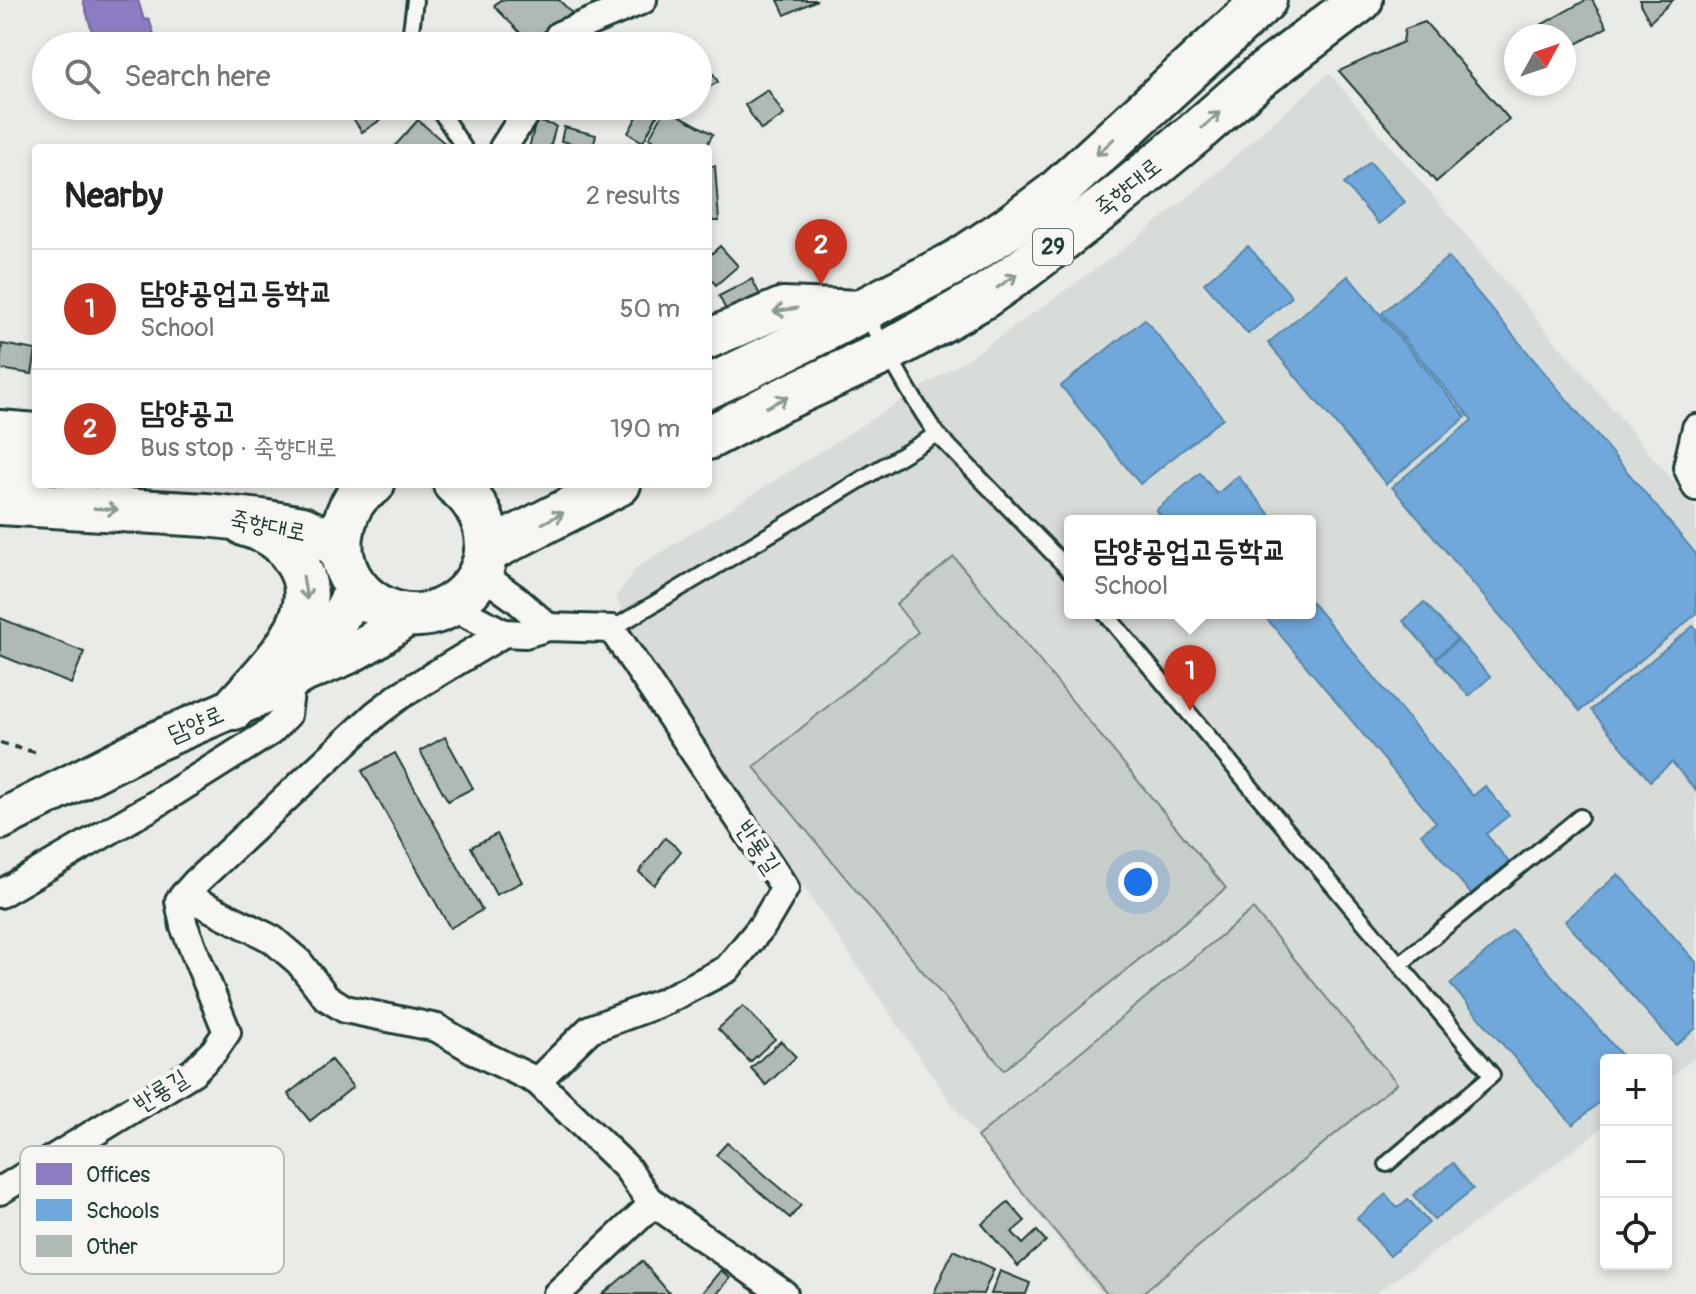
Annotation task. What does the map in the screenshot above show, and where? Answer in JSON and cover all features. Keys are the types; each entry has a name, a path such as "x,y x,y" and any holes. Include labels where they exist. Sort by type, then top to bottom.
{"main road":[{"name":"죽향대로","path":"712,385 958,261 1008,228 1054,194 1265,0"},
{"name":"죽향대로","path":"712,436 888,351 982,298 1183,144 1258,78 1361,0"},
{"path":"712,337 783,307 863,310"},
{"path":"0,430 32,433"},
{"path":"0,467 32,468"},
{"path":"368,488 357,497 344,521 341,547 345,568 356,587 370,601 388,611 408,616 430,614 451,606 468,592 483,562 485,530 478,510 460,488"},
{"path":"483,562 612,488"},
{"name":"죽향대로","path":"0,503 261,521 302,528 341,547"},
{"path":"206,515 264,530 279,541 298,563 307,592 303,618 293,637 234,708"},
{"name":"담양로","path":"0,820 152,743 270,692 296,677 340,617 356,587"},
{"path":"296,677 347,655 408,616"}],"street":[{"path":"566,32 643,0"},
{"path":"506,144 521,120"},
{"path":"1696,428 1687,467 1696,487"},
{"path":"483,562 516,599 548,627"},
{"path":"451,606 504,633 525,634 548,627 612,629"},
{"name":"반룡길","path":"537,1081 590,1029 663,1002 727,969 763,925 785,888 612,629"},
{"path":"504,633 401,695 376,714 184,895 272,939 299,962 334,1003 353,1011 437,1028 479,1053 537,1081 627,1168 649,1200 784,1294"},
{"path":"0,894 151,807 270,732 287,715 296,677"},
{"name":"반룡길","path":"73,1146 193,1072 214,1051 227,1032 184,926 179,901 184,895"},
{"name":"반룡길","path":"0,1191 20,1179"},
{"path":"557,1294 654,1203"}],"lane":[{"path":"411,32 415,0"},
{"path":"446,120 461,144"},
{"path":"863,310 919,409 937,434 1064,565"},
{"path":"612,629 937,434"},
{"path":"1110,619 1492,1075 1387,1164"},
{"path":"1400,964 1580,817"}],"path":[{"path":"0,743 38,753"}],"shaded area":[{"path":"1329,73 1696,510 1696,1057 1672,1075 1672,1054 1600,1054 1600,1130 1375,1294 1101,1294 951,1103 633,637 616,596 636,568 981,350 1122,250 1199,188"},
{"path":"954,557 1226,888 1004,1070 754,767 918,632 896,604"},
{"path":"1253,909 1397,1083 1141,1294 1107,1294 977,1137"}],"building: Offices":[{"path":"83,0 138,0 144,20 149,19 153,32 92,32"}],"building: Schools":[{"path":"1370,162 1405,202 1379,224 1344,184"},
{"path":"1248,246 1292,297 1248,334 1204,283"},
{"path":"1448,257 1696,554 1696,614 1580,711 1392,487 1472,420 1382,313"},
{"path":"1348,276 1466,417 1386,484 1268,343"},
{"path":"1145,319 1223,418 1140,484 1061,386"},
{"path":"1200,473 1217,494 1238,476 1270,515 1161,515 1156,510"},
{"path":"1424,602 1457,639 1436,658 1403,621"},
{"path":"1316,607 1473,796 1485,786 1509,815 1486,834 1509,862 1471,894 1421,834 1436,822 1267,619 1316,619"},
{"path":"1693,626 1696,629 1696,791 1672,762 1650,781 1591,710"},
{"path":"1458,640 1490,677 1469,696 1436,659"},
{"path":"1618,874 1696,962 1696,1028 1676,1045 1565,921"},
{"path":"1512,930 1621,1054 1600,1054 1600,1101 1573,1125 1450,984"},
{"path":"1453,1163 1473,1189 1434,1220 1413,1195"},
{"path":"1386,1194 1397,1208 1408,1199 1429,1223 1390,1256 1357,1218"}],"building: Other":[{"path":"500,0 559,0 573,14 555,32 519,32 494,6"},
{"path":"778,0 817,0 785,15"},
{"path":"1586,0 1592,0 1607,27 1576,44 1576,24 1543,24"},
{"path":"1640,0 1673,0 1650,22"},
{"path":"1425,22 1509,119 1436,182 1339,71 1403,42 1405,29"},
{"path":"712,72 718,82 712,86"},
{"path":"768,90 784,115 761,130 745,105"},
{"path":"354,120 380,120 362,132"},
{"path":"418,120 446,144 397,144"},
{"path":"635,120 655,120 643,142 628,133"},
{"path":"659,120 688,120 713,134 707,144 660,144 649,138"},
{"path":"536,121 556,126 551,144 530,144"},
{"path":"564,127 596,135 594,144 561,141"},
{"path":"712,166 715,166 719,221 712,221"},
{"path":"720,246 738,266 716,285 712,280 712,253"},
{"path":"752,279 762,299 729,316 719,296"},
{"path":"2,344 32,349 32,374 0,369"},
{"path":"0,618 84,652 71,684 0,655"},
{"path":"445,737 473,788 448,801 420,751"},
{"path":"395,753 482,910 450,928 362,771"},
{"path":"497,834 522,882 496,895 471,847"},
{"path":"665,838 681,851 654,885 639,872"},
{"path":"743,1006 775,1039 750,1062 718,1029"},
{"path":"781,1041 796,1057 766,1085 751,1068"},
{"path":"331,1060 353,1087 310,1121 288,1094"},
{"path":"727,1143 801,1205 790,1218 716,1155"},
{"path":"1008,1202 1025,1221 1012,1232 1023,1244 1037,1231 1046,1241 1018,1266 982,1224"},
{"path":"953,1250 994,1269 983,1294 934,1293"},
{"path":"642,1261 670,1294 603,1294"},
{"path":"721,1270 730,1278 717,1294 701,1294"},
{"path":"1000,1271 1030,1283 1026,1294 991,1294"}],"place":[{"name":"담양공고","path":"821,285"},
{"name":"담양공업고등학교","path":"1190,711"}]}
